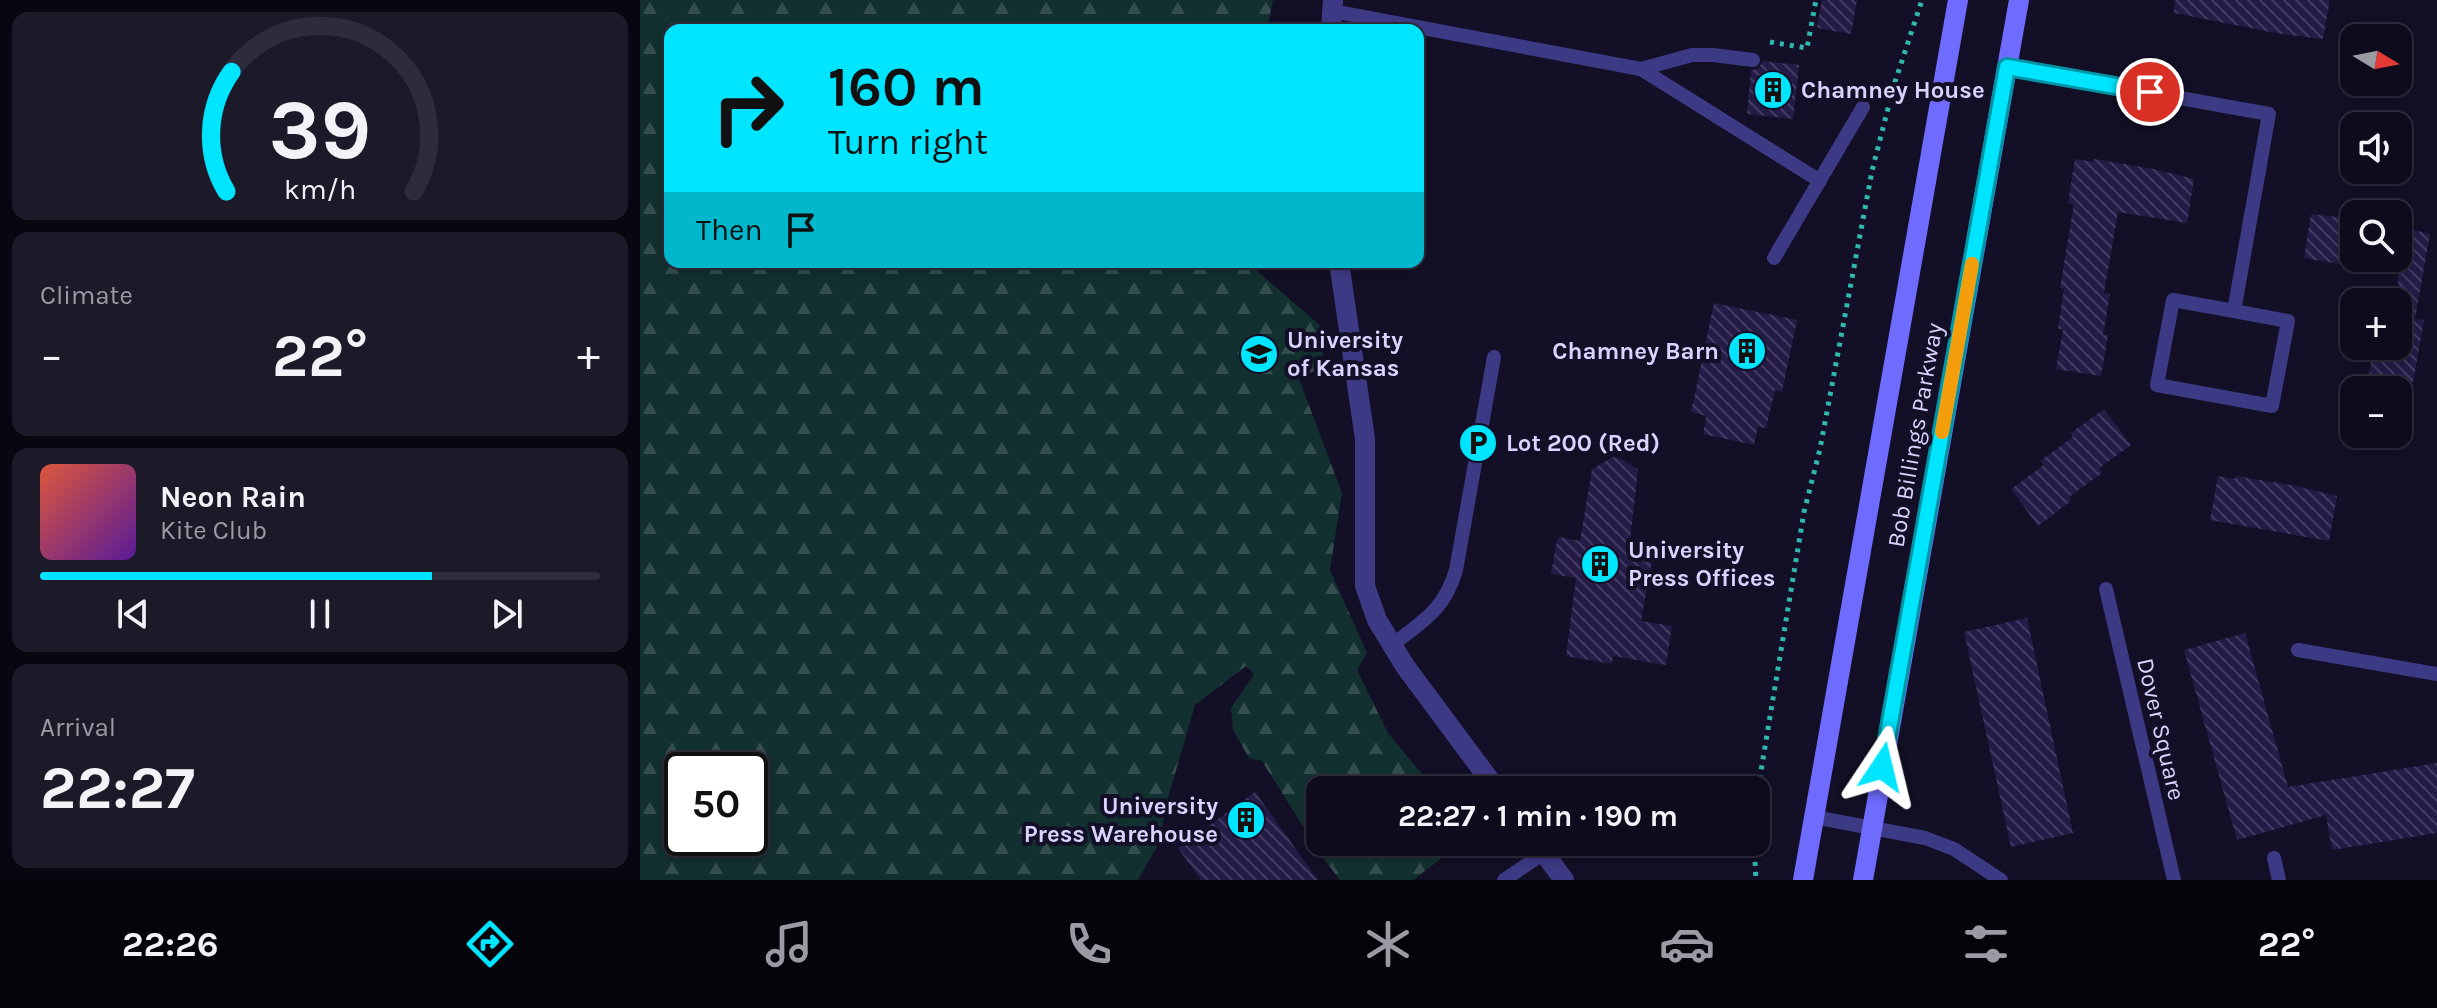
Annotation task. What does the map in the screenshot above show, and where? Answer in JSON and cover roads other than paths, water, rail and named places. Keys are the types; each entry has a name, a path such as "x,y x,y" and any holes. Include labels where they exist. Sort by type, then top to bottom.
{"main road":[{"name":"Bob Billings Parkway","path":"1803,880 1958,0"},
{"name":"Bob Billings Parkway","path":"1863,880 2019,0"}],"street":[{"path":"1340,268 1365,439 1365,586 1377,620 1392,645 1487,776"},
{"path":"1547,856 1564,880"}],"lane":[{"path":"1332,14 1388,24"},
{"path":"1424,30 1641,69 1820,181"},
{"path":"1641,69 1692,55 1753,60"},
{"path":"2007,67 2269,114 2234,311"},
{"path":"1774,258 1863,107"},
{"path":"2173,300 2234,311 2288,321 2272,406 2157,385 2173,300"},
{"path":"1392,645 1436,611 1450,591 1494,357"},
{"name":"Dover Square","path":"2106,589 2174,880"},
{"path":"2298,650 2437,674"},
{"path":"1814,817 1925,838 1954,849 2001,880"},
{"path":"1504,880 1530,856"},
{"path":"2274,858 2279,880"}],"place":[{"name":"Chamney House","path":"1773,90"},
{"name":"Chamney Barn","path":"1747,351"},
{"name":"University of Kansas","path":"1259,354"},
{"name":"Lot 200 (Red)","path":"1478,443"},
{"name":"University Press Offices","path":"1600,564"},
{"name":"University Press Warehouse","path":"1246,820"}]}
